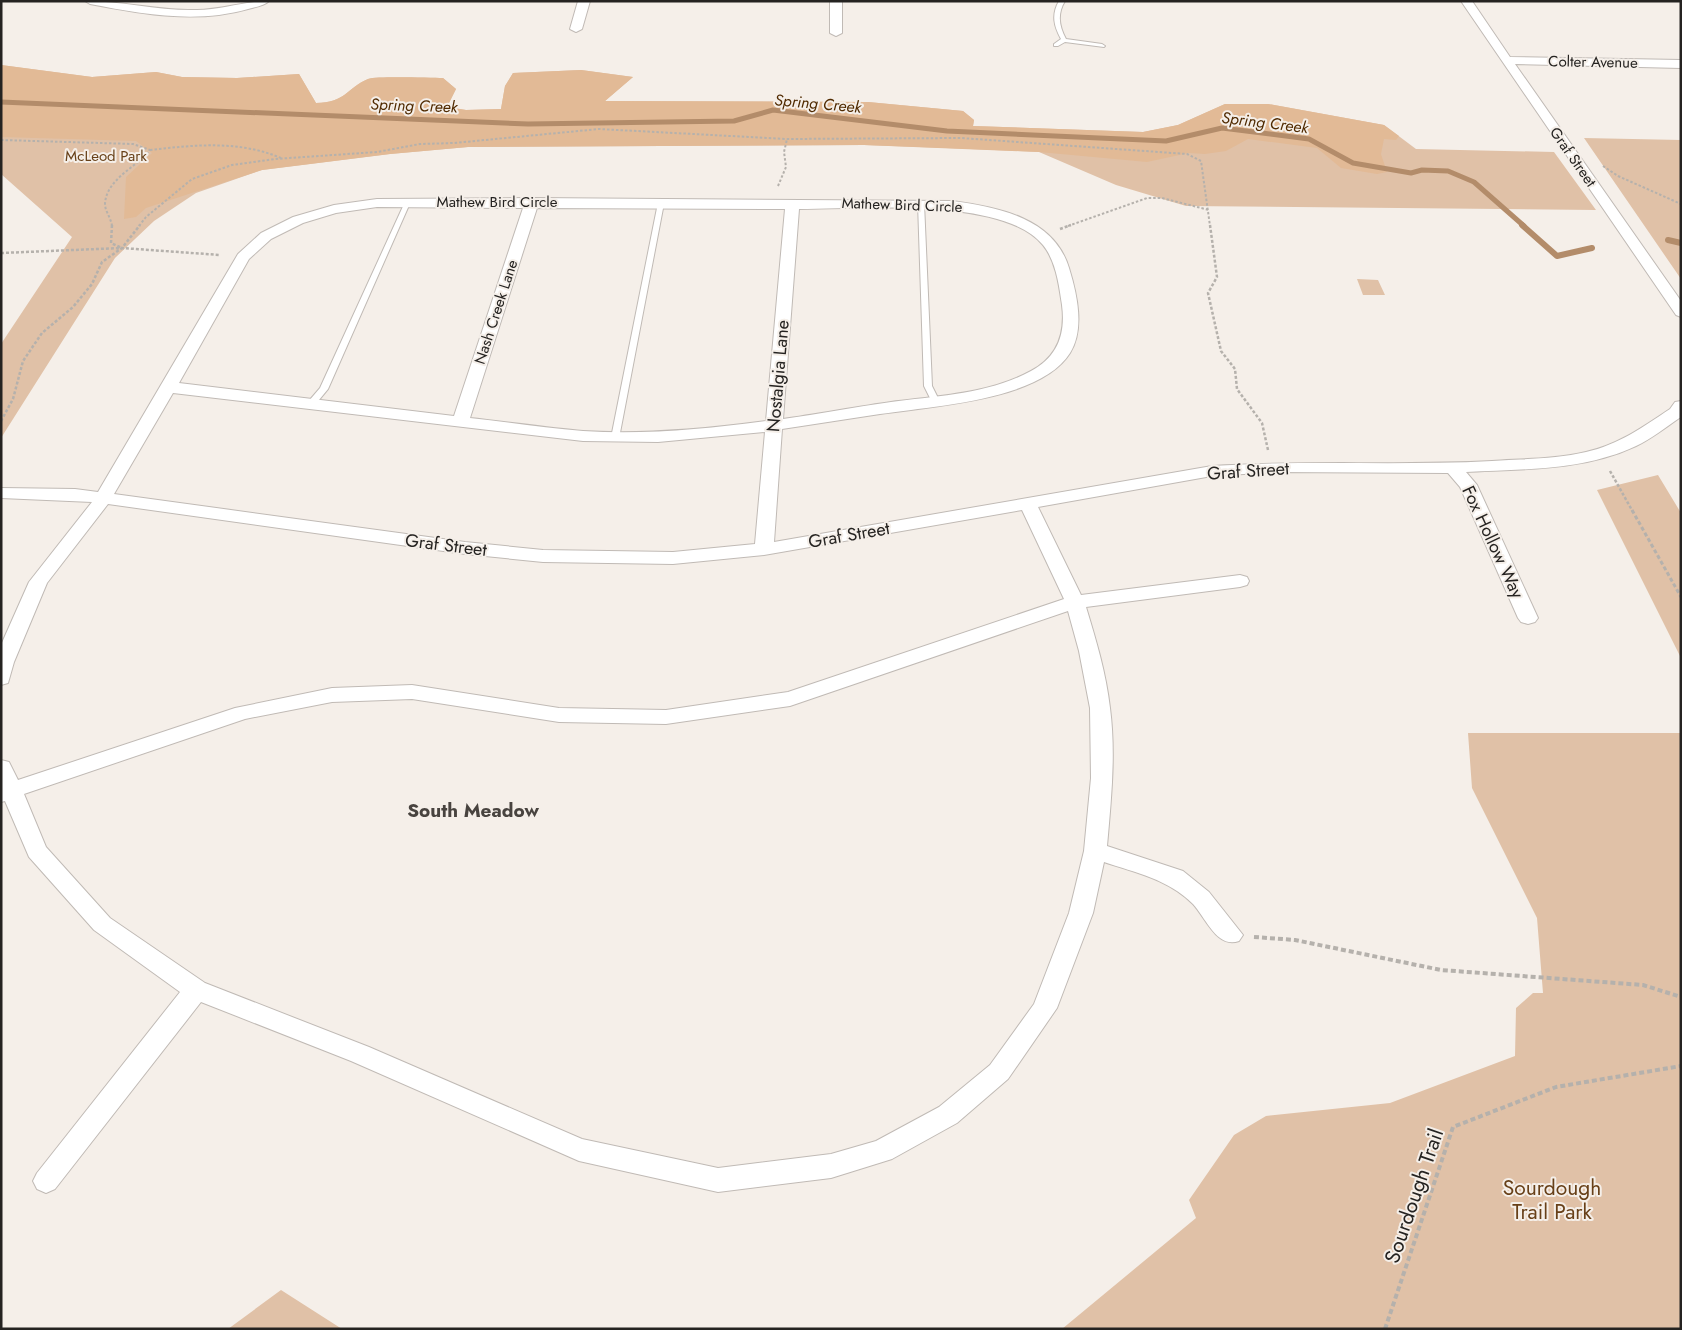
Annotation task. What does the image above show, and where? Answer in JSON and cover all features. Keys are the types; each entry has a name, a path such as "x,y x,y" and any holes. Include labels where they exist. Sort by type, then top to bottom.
{"street":[{"path":"90,1 135,10 191,15 221,12 264,1"},
{"path":"576,29 584,1"},
{"path":"836,1 836,32"},
{"name":"Graf Street","path":"1466,1 1681,312"},
{"name":"Colter Avenue","path":"1505,60 1681,64"},
{"name":"Nash Creek Lane","path":"460,422 532,202"},
{"name":"Mathew Bird Circle","path":"1,678 4,662 38,582 103,498 243,257 254,246 281,228 315,214 357,205 407,203 921,203 952,205 986,211 1020,223 1041,234 1054,248 1059,258 1071,317 1071,331 1063,352 1041,372 1004,388 774,426 700,435 615,438 460,422 168,387"},
{"name":"Nostalgia Lane","path":"764,549 792,203"},
{"name":"Graf Street","path":"1,492 75,494 465,548 543,556 673,558 764,549 1230,470 1274,467 1453,468 1513,466 1588,457 1631,442 1679,411"},
{"name":"Fox Hollow Way","path":"1453,468 1468,485 1528,618"},
{"path":"1,767 6,792 37,851 102,924 196,990 360,1054 579,1150 718,1180 831,1166 884,1151 940,1120 999,1072 1045,1008 1081,913 1095,851 1102,778 1100,708 1089,651 1076,602 1028,504"},
{"path":"6,792 242,713 332,695 412,692 559,715 666,717 790,699 1076,602 1240,581"},
{"path":"1095,851 1175,877 1201,898 1231,935"},
{"path":"46,1181 196,990"}],"lane":[{"path":"1062,1 1056,9 1056,20 1064,40"},
{"path":"1056,45 1064,40 1102,46"},
{"path":"311,404 324,390 407,203"},
{"path":"615,438 661,203"},
{"path":"921,203 928,386 935,400"}],"path":[{"path":"775,190 786,167 784,152 787,139"},
{"path":"1,140 133,144 150,150 226,143 262,149 283,159"},
{"path":"122,248 111,243 109,236 112,224 104,204 107,194 124,174 150,150"},
{"path":"1602,166 1612,170 1618,176 1681,204"},
{"path":"1059,229 1147,198 1162,198 1209,210"},
{"path":"1,421 13,399 23,360 42,333 73,307 92,284 102,262 122,248"},
{"path":"1,252 122,248 220,255"},
{"path":"1610,471 1681,597"},
{"path":"1231,935 1295,940 1441,970 1643,985 1681,997"},
{"name":"Sourdough Trail","path":"1385,1329 1453,1127 1556,1087 1681,1066"}],"green space":[{"name":"McLeod Park","path":"1,65 92,77 156,72 182,77 237,78 299,74 316,103 333,101 340,98 368,79 392,77 443,78 456,89 447,107 466,110 501,109 505,86 513,73 581,70 633,77 605,101 868,102 963,111 974,120 973,126 1143,132 1178,125 1225,104 1268,104 1384,125 1416,149 1554,152 1596,210 1186,206 1116,185 1039,152 864,145 468,147 390,154 262,170 196,193 154,221 115,258 1,438 1,344 72,237 1,174"},
{"path":"1584,138 1681,140 1681,279"},
{"path":"1357,279 1378,280 1385,295 1363,295"},
{"path":"1658,475 1681,513 1681,658 1597,490"},
{"name":"Sourdough Trail Park","path":"1468,733 1681,733 1681,1329 1062,1329 1196,1218 1189,1200 1234,1135 1266,1116 1390,1103 1515,1056 1516,1008 1533,993 1543,993 1537,918 1472,788"},
{"path":"281,1290 342,1329 228,1329"}],"shaded area":[{"name":"McLeod Park","path":"1,65 92,77 156,72 182,77 237,78 299,74 316,103 333,101 340,98 368,79 393,77 443,78 456,89 447,107 466,110 501,109 505,86 513,73 581,70 633,77 605,101 868,102 963,111 974,120 973,126 1143,132 1178,125 1225,104 1268,104 1384,125 1399,136 1396,140 1384,139 1381,154 1387,172 1377,174 1341,168 1317,148 1248,139 1226,151 1205,154 1189,153 1147,162 1039,152 864,145 468,147 390,154 262,170 146,208 136,217 124,219 126,177 152,153 136,141 1,137"}],"waterway":[{"name":"Spring Creek","path":"1,102 528,124 734,121 773,110 947,131 1166,141 1222,128 1309,139 1353,163 1411,173 1422,170 1448,171 1474,182 1524,226"},
{"name":"Spring Creek","path":"1522,225 1557,256 1592,248"},
{"name":"Spring Creek","path":"1668,240 1681,243"}],"district":[{"name":"South Meadow","path":"473,810"}]}
